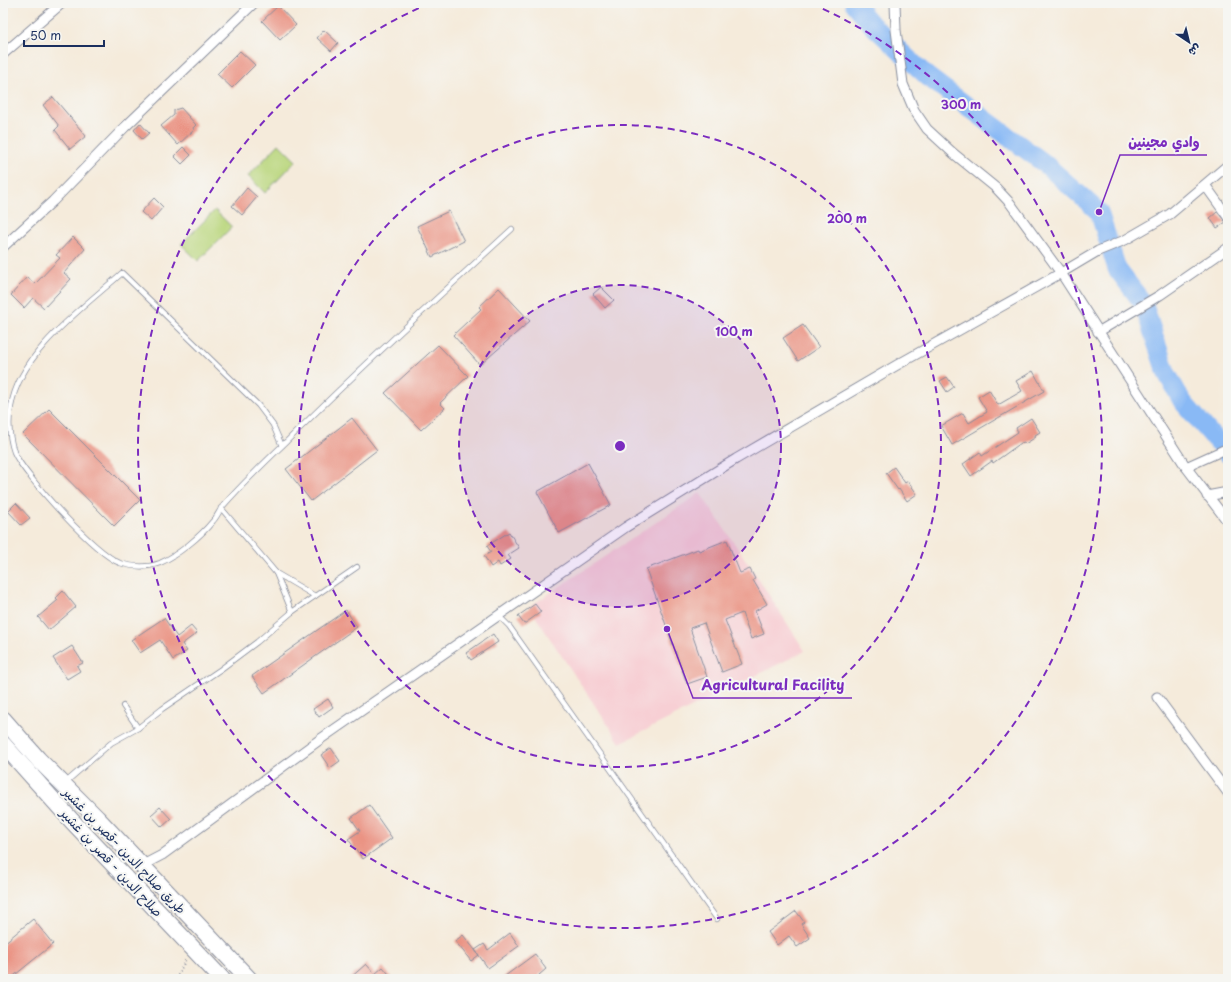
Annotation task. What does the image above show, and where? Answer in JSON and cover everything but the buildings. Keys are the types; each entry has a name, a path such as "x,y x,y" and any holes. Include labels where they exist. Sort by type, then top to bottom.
{"highway":[{"name":"طريق صلاح الدين -قصر بن غشير","path":"3,719 38,759 249,979"},
{"name":"صلاح الدين - قصر بن غشير","path":"3,744 108,859 222,979"},
{"path":"108,859 123,846"}],"street":[{"path":"3,54 62,3"},
{"path":"3,247 53,201 125,128 254,3"},
{"path":"895,3 896,30 903,84 914,110 927,129 953,153 996,188 1010,203 1060,273 1186,467 1228,522"},
{"path":"141,866 162,855 322,738 626,527 736,459 891,368 1098,251 1125,240 1170,214 1228,165"},
{"path":"1205,185 1228,217"},
{"path":"1098,332 1160,295 1228,248"},
{"path":"1186,467 1228,448"},
{"path":"1207,496 1228,492"},
{"path":"1157,697 1228,793"}],"lane":[{"path":"282,446 273,425 258,405 122,273 56,332 36,355 22,375 12,401 9,427 10,440 15,454 28,474 61,512 101,551 118,562 139,567 157,564 173,556 193,541 213,521 221,508 368,361 512,230"},
{"path":"221,508 276,573 292,612"},
{"path":"63,784 111,743 138,728 162,709 221,669 257,642 292,612 357,567"},
{"path":"276,573 315,596"},
{"path":"498,616 509,626 717,918"},
{"path":"123,706 138,728"}],"path":[{"path":"176,979 192,947"}],"shaded area":[{"path":"700,493 758,578 805,651 620,743 529,607"}],"green space":[{"path":"279,144 296,161 265,193 248,176"},
{"path":"215,210 232,227 198,261 181,244"}],"waterway":[{"path":"854,3 872,25 928,77 1044,163 1099,212 1117,269 1143,303 1166,372 1182,401 1228,454"}],"place":[{"name":"وادي مجينين","path":"1099,212"},
{"name":"Agricultural Facility","path":"667,629"}]}
